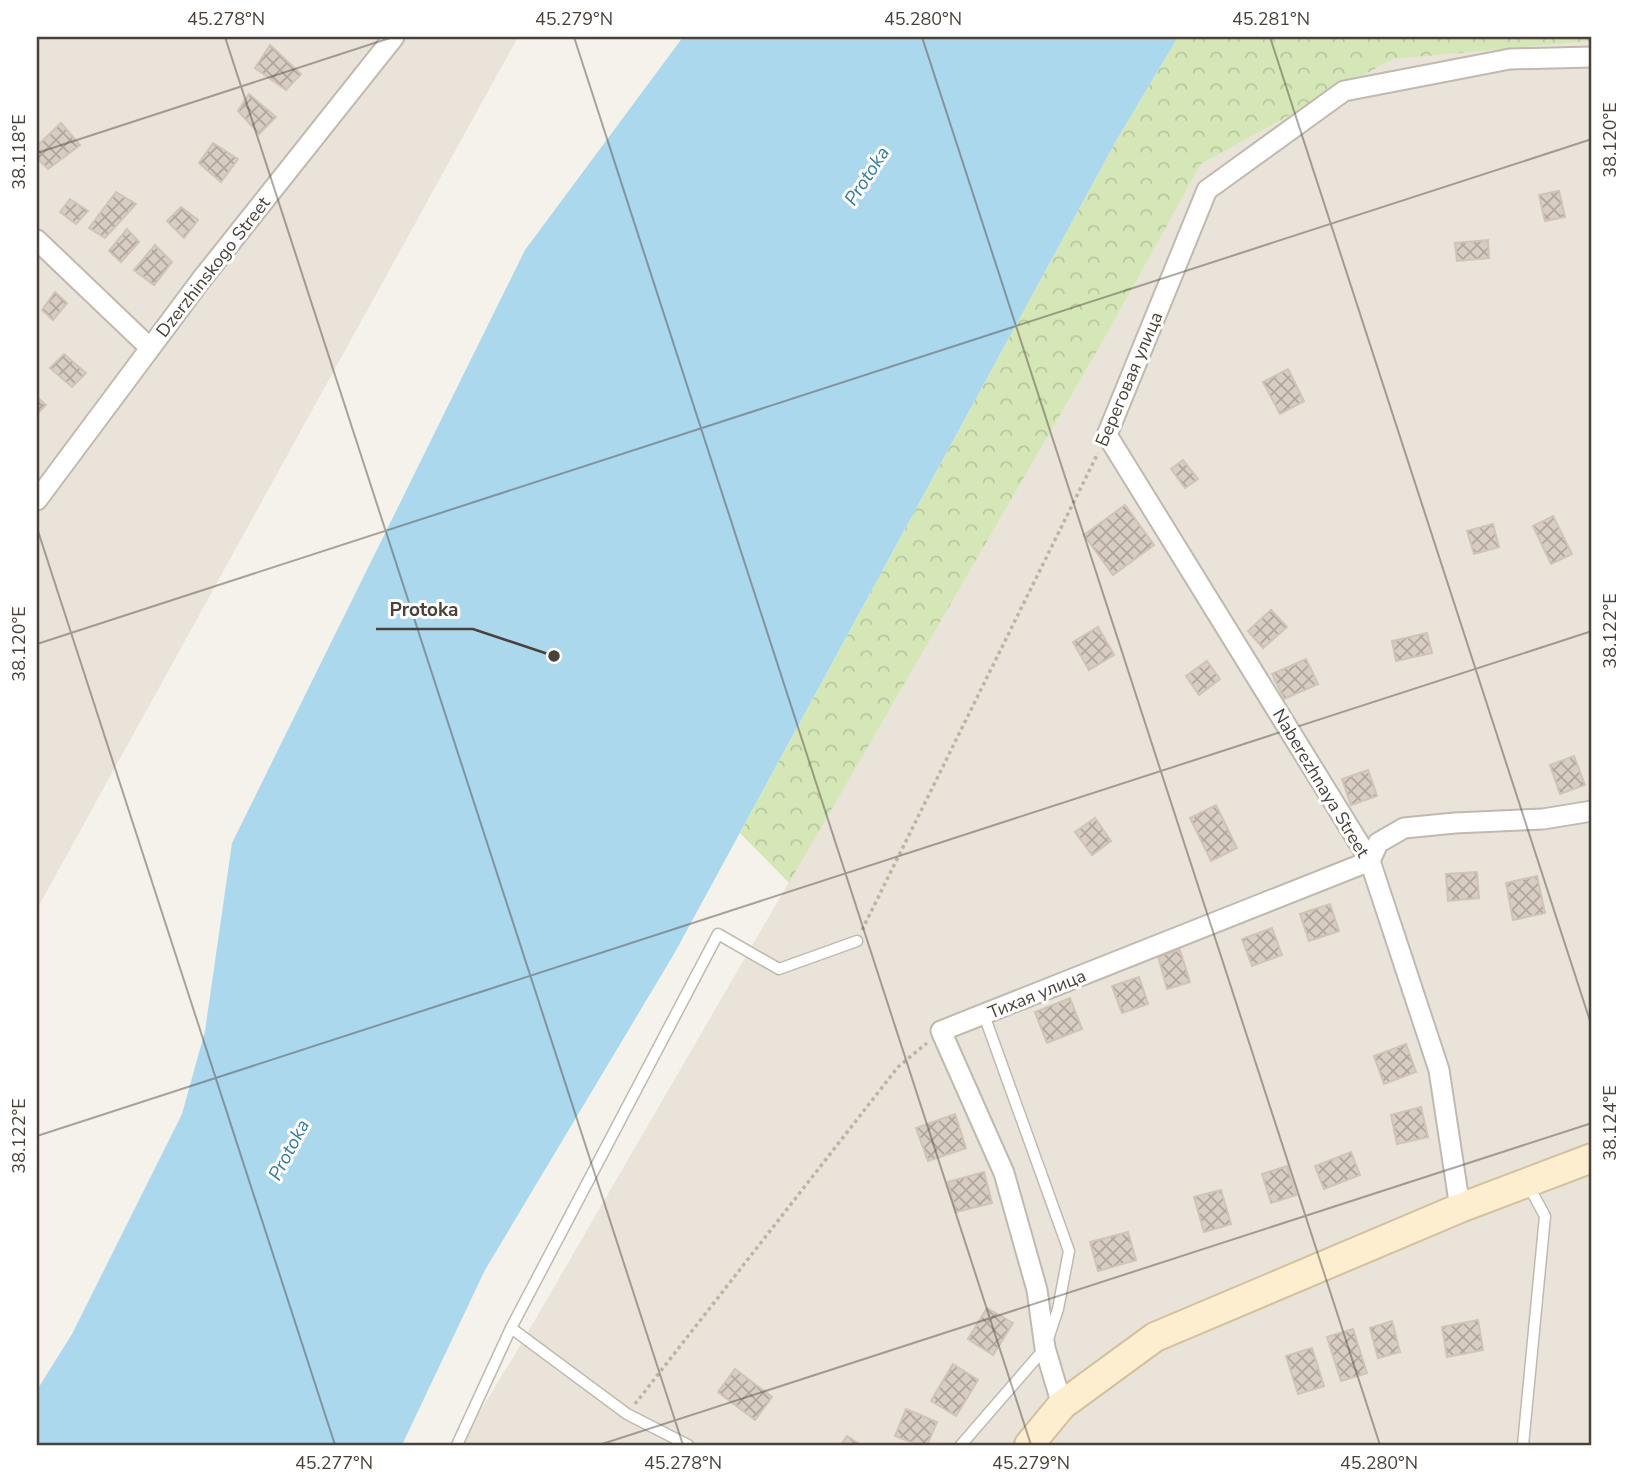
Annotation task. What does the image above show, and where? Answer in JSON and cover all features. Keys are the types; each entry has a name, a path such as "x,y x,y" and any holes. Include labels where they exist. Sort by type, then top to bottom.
{"street":[{"name":"Dzerzhinskogo Street","path":"37,500 201,280 394,37"},
{"name":"Береговая улица","path":"1107,435 1207,190 1344,91 1510,59 1592,57"},
{"path":"37,240 150,348"},
{"name":"Naberezhnaya Street","path":"1107,435 1370,861 1439,1070 1460,1208"},
{"name":"Тихая улица","path":"942,1031 1370,861 1378,843 1404,828 1543,819 1592,811"},
{"path":"942,1031 1004,1173 1037,1290 1045,1348 1062,1405"},
{"path":"1028,1445 1062,1405 1155,1336 1460,1208 1592,1158"}],"lane":[{"path":"457,1445 511,1328 718,934 779,969 857,941"},
{"path":"961,1445 1045,1348 1058,1309 1069,1251 984,1015"},
{"path":"1523,1445 1545,1216 1527,1183"},
{"path":"511,1328 627,1414 688,1445"}],"path":[{"name":"Береговая улица","path":"857,941 1107,435"},
{"path":"627,1414 898,1067 942,1031"}],"shaded area":[{"path":"37,37 518,37 37,909"},
{"path":"1592,41 1592,1445 459,1445 514,1356 1107,334 1201,164 1393,59"}],"green space":[{"path":"1178,37 1592,37 1592,41 1393,59 1201,164 1107,334 789,883 740,833 1116,141"}],"water":[{"path":"683,37 1178,37 1116,141 674,954 485,1270 402,1445 37,1445 37,1390 72,1334 182,1114 205,1031 232,843 525,250"}],"building":[{"path":"270,45 301,74 286,90 255,68"},
{"path":"249,94 276,117 259,134 238,111"},
{"path":"61,123 80,145 48,169 37,158 37,146"},
{"path":"213,143 238,159 221,182 199,163"},
{"path":"1559,191 1565,217 1545,221 1539,195"},
{"path":"116,192 136,204 105,238 89,228"},
{"path":"70,199 88,211 76,224 60,212"},
{"path":"181,207 198,220 184,238 167,221"},
{"path":"127,229 139,242 121,262 109,251"},
{"path":"1488,240 1489,258 1457,261 1455,243"},
{"path":"155,245 172,262 154,285 134,270"},
{"path":"55,292 67,303 53,320 42,310"},
{"path":"64,354 86,373 72,387 50,368"},
{"path":"1288,369 1304,401 1280,414 1263,382"},
{"path":"37,397 46,405 37,414"},
{"path":"1183,460 1198,479 1185,488 1171,469"},
{"path":"1125,505 1154,545 1113,575 1084,535"},
{"path":"1553,516 1572,554 1551,564 1533,526"},
{"path":"1493,524 1499,547 1474,554 1467,531"},
{"path":"1271,610 1287,627 1263,648 1248,631"},
{"path":"1098,627 1114,655 1089,670 1073,642"},
{"path":"1427,633 1432,653 1396,661 1392,641"},
{"path":"1306,659 1318,684 1284,699 1272,674"},
{"path":"1207,661 1220,679 1199,695 1186,676"},
{"path":"1574,756 1585,785 1560,794 1550,765"},
{"path":"1368,770 1377,796 1351,805 1342,779"},
{"path":"1216,805 1237,848 1211,861 1190,818"},
{"path":"1095,818 1111,841 1092,855 1075,832"},
{"path":"1477,872 1479,898 1448,901 1446,874"},
{"path":"1537,876 1545,913 1513,920 1506,883"},
{"path":"1330,904 1339,931 1309,941 1300,914"},
{"path":"1272,928 1282,955 1252,966 1242,939"},
{"path":"1180,950 1190,982 1167,989 1158,956"},
{"path":"1139,977 1148,1004 1122,1013 1112,986"},
{"path":"1070,998 1082,1029 1047,1043 1035,1012"},
{"path":"1406,1044 1416,1072 1384,1084 1374,1056"},
{"path":"1421,1107 1428,1137 1397,1144 1391,1115"},
{"path":"955,1114 966,1148 928,1161 916,1128"},
{"path":"1351,1152 1360,1175 1324,1189 1315,1166"},
{"path":"1287,1166 1296,1195 1271,1203 1262,1174"},
{"path":"984,1172 992,1203 956,1212 948,1182"},
{"path":"1221,1190 1231,1224 1204,1232 1194,1197"},
{"path":"1128,1232 1136,1260 1098,1271 1090,1242"},
{"path":"987,1308 1013,1323 993,1355 968,1339"},
{"path":"1478,1320 1483,1350 1447,1357 1442,1327"},
{"path":"1392,1321 1400,1352 1378,1358 1370,1328"},
{"path":"1353,1329 1367,1373 1341,1381 1327,1337"},
{"path":"1312,1348 1324,1386 1298,1394 1286,1356"},
{"path":"953,1364 978,1380 956,1416 931,1401"},
{"path":"735,1369 772,1397 755,1420 718,1392"},
{"path":"906,1409 937,1422 927,1445 918,1445 895,1436"},
{"path":"847,1436 861,1445 841,1445"}],"place":[{"name":"Protoka","path":"554,656"}]}
